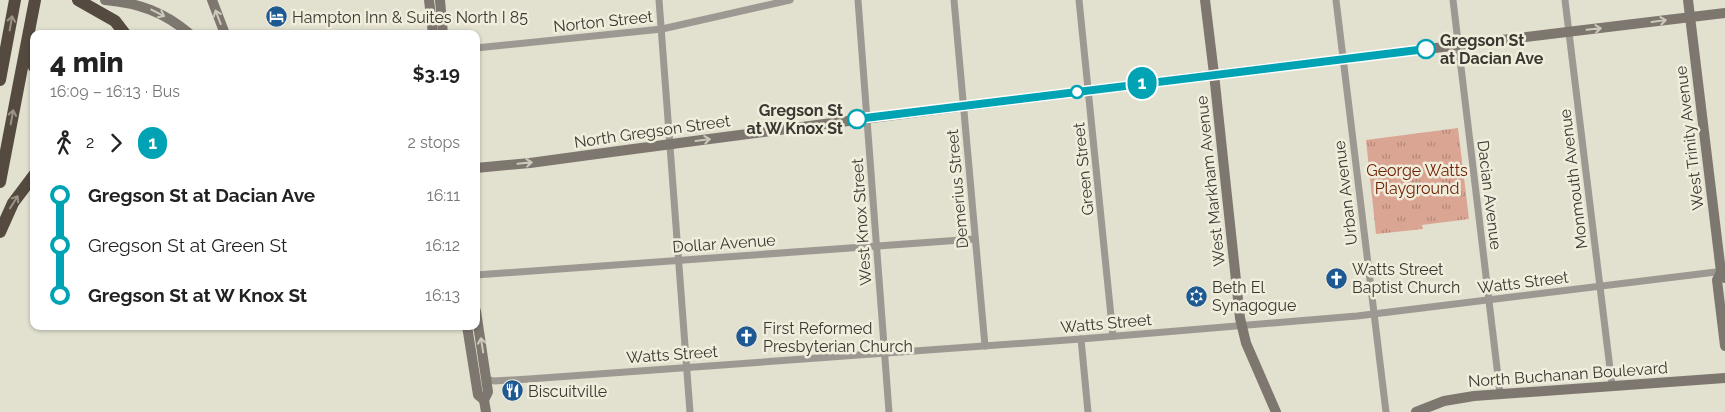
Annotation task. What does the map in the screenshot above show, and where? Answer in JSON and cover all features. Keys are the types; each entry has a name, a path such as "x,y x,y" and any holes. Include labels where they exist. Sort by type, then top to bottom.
{"highway":[{"path":"0,80 15,0"},
{"path":"0,182 35,0"},
{"path":"78,0 115,21 122,30"},
{"path":"31,25 31,30"},
{"path":"0,232 14,203 30,181"}],"main road":[{"path":"105,0 146,7 170,19 185,30"},
{"path":"212,0 223,30"},
{"path":"430,0 433,30"},
{"path":"440,0 443,30"},
{"name":"West Markham Avenue","path":"1205,0 1241,326 1246,343 1276,412"},
{"name":"West Trinity Avenue","path":"1688,0 1724,274 1717,280 1725,346"},
{"name":"North Gregson Street","path":"480,168 530,163 1214,74 1725,13"},
{"path":"468,330 478,395 484,400 486,412"},
{"path":"479,330 487,379 488,394 484,400"},
{"path":"471,356 478,372 487,379"},
{"name":"North Buchanan Boulevard","path":"1416,412 1454,399 1500,393 1725,378"}],"street":[{"path":"659,0 690,412"},
{"name":"Norton Street","path":"480,48 662,29 790,0"},
{"name":"West Knox Street","path":"858,0 889,412"},
{"name":"Demerius Street","path":"954,0 985,346"},
{"name":"Green Street","path":"1079,0 1113,336"},
{"name":"Urban Avenue","path":"1336,0 1386,412"},
{"name":"Dacian Avenue","path":"1453,0 1500,393"},
{"name":"Monmouth Avenue","path":"1565,0 1612,385"},
{"name":"Dollar Avenue","path":"480,275 975,239"},
{"name":"Watts Street","path":"487,379 494,381 1241,326 1373,314 1600,286 1724,274"},
{"path":"1081,339 1088,412"}],"green space":[{"name":"George Watts Playground","path":"1458,128 1469,219 1422,225 1423,229 1376,234 1366,140"}],"bus line":[{"name":"1","path":"857,119 1426,49"}],"place":[{"name":"Hampton Inn & Suites North I 85","path":"276,17"},
{"name":"Gregson St at Dacian Ave","path":"1426,49"},
{"name":"Gregson St at W Knox St","path":"857,119"},
{"name":"Watts Street Baptist Church","path":"1336,278"},
{"name":"Beth El Synagogue","path":"1196,296"},
{"name":"First Reformed Presbyterian Church","path":"747,337"},
{"name":"Biscuitville","path":"512,391"}]}
